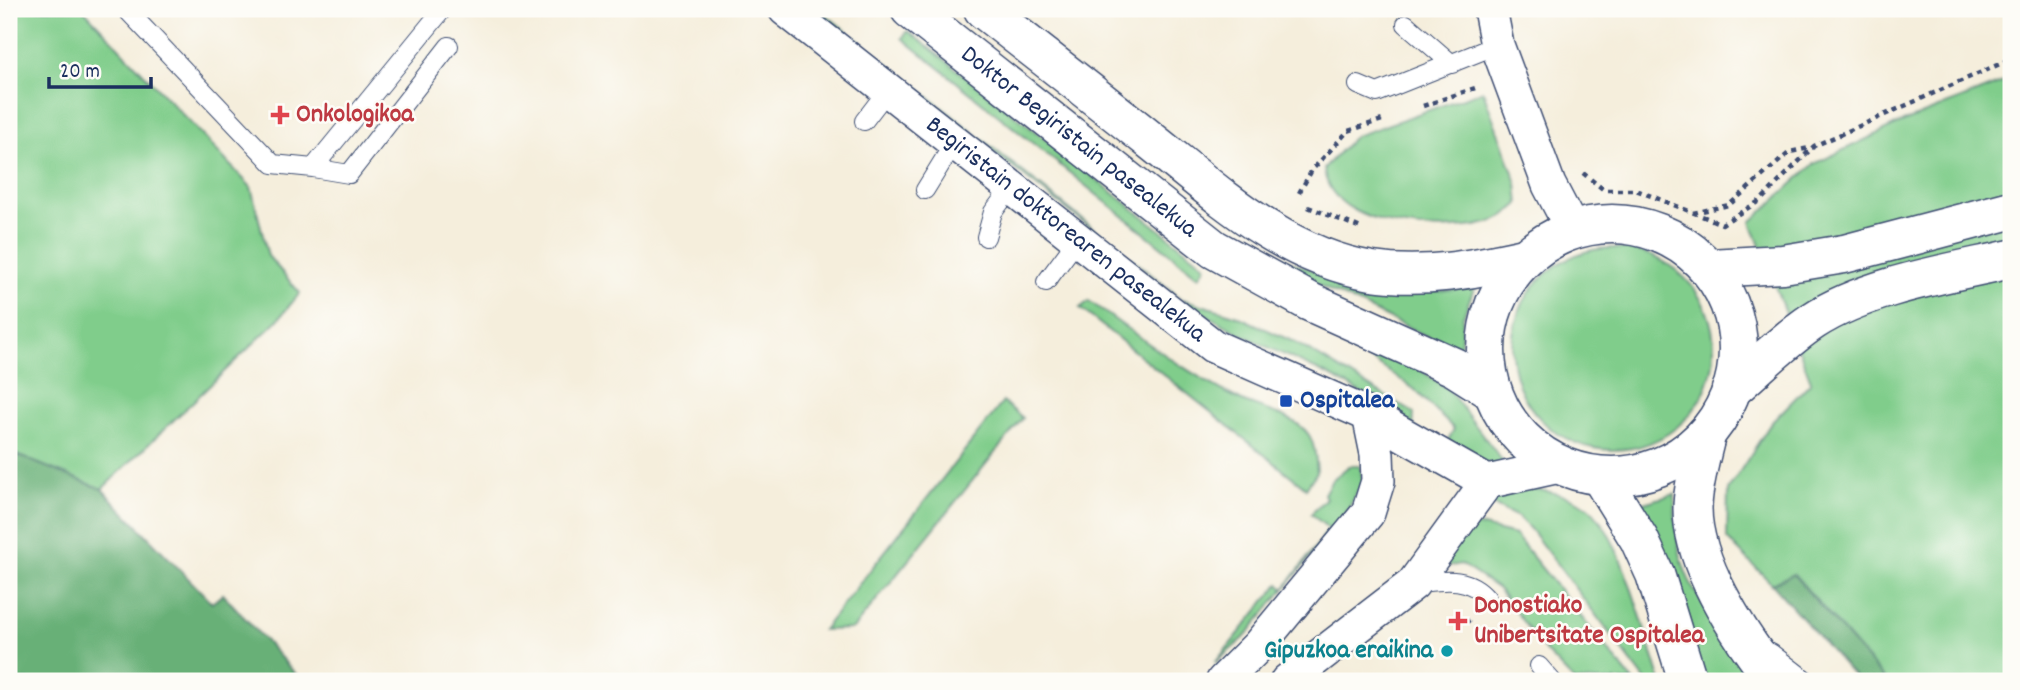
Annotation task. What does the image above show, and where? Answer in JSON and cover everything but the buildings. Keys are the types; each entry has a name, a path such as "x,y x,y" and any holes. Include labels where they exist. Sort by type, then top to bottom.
{"main road":[{"name":"Doktor Begiristain pasealekua","path":"910,9 1214,249 1252,273 1454,367 1492,391"},
{"path":"983,9 1246,216 1301,249 1332,261 1394,274 1432,274 1524,258"},
{"path":"1709,268 1783,264 1844,254 2011,210"},
{"path":"1607,488 1675,460 1706,436 1722,414 1731,390 1738,357 1737,326 1726,295 1709,268 1681,243 1647,228 1609,223 1572,229 1547,241 1524,258 1502,286 1489,320 1485,356 1492,391 1503,415 1518,435 1538,453 1607,488 1639,539 1655,574 1688,681"},
{"path":"1731,390 1794,335 1833,311 1895,288 2011,259"},
{"path":"1706,436 1692,500 1694,532 1699,552 1718,592 1775,681"}],"street":[{"name":"Begiristain doktorearen pasealekua","path":"785,9 1213,346 1369,415 1487,482"},
{"path":"1490,9 1497,45 1549,185 1572,229"},
{"path":"1219,677 1258,646 1368,513 1378,481 1377,454 1369,415"},
{"path":"1287,681 1413,584 1487,482 1560,466"}],"lane":[{"path":"126,9 273,164 349,174 449,46"},
{"path":"313,168 443,9"},
{"path":"1406,24 1452,64"},
{"path":"1358,85 1377,93 1497,45"},
{"path":"864,121 887,91"},
{"path":"925,190 954,143"},
{"path":"986,237 993,212 1011,188"},
{"path":"1046,282 1078,239"},
{"path":"1607,488 1671,681"},
{"path":"1413,584 1456,579 1477,586 1487,598"},
{"path":"1740,627 1807,681"},
{"path":"1539,666 1552,681"}],"path":[{"path":"1693,213 1729,205 1790,152 1814,146 2011,59"},
{"path":"1410,110 1486,84"},
{"path":"1299,193 1312,170 1348,131 1385,118"},
{"path":"1576,167 1604,190 1636,190 1722,224 1761,200 1814,146"},
{"path":"1307,206 1368,231"},
{"path":"1466,619 1471,627"}],"green space":[{"path":"9,9 83,9 251,187 268,256 300,293 276,322 102,489 9,452"},
{"path":"810,9 819,9 1182,299 1235,315 1294,342 1414,413 1413,432 1372,401 1339,381 1237,332 1184,301"},
{"path":"908,31 1206,266 1199,277 902,38"},
{"path":"2011,79 2011,681 1886,681 1794,574 1772,584 1727,539 1728,490 1771,423 1811,382 1751,222 1814,164 1896,125"},
{"path":"1483,91 1517,183 1519,204 1503,217 1477,226 1452,228 1395,224 1369,217 1346,205 1331,189 1324,168 1355,136"},
{"path":"1613,248 1652,256 1669,265 1684,278 1697,293 1706,310 1714,349 1706,388 1697,405 1684,420 1669,433 1652,442 1613,450 1574,442 1557,433 1542,420 1529,405 1520,388 1512,349 1520,310 1529,293 1542,278 1557,265 1574,256"},
{"path":"1276,256 1329,276 1373,288 1418,292 1475,286 1463,317 1460,352 1272,263"},
{"path":"1089,301 1202,379 1242,401 1287,418 1303,428 1313,443 1317,472 1306,488 1080,308"},
{"path":"1334,334 1422,371 1448,389 1504,463 1502,467 1478,465 1444,448 1454,429 1414,389"},
{"path":"1003,402 1023,418 853,629 823,630"},
{"path":"9,452 102,489 212,603 223,594 302,681 9,681"},
{"path":"1349,466 1360,466 1363,482 1345,515 1244,638 1215,663 1279,584 1284,589 1329,529 1311,514 1326,498 1324,494 1332,480"},
{"path":"1523,488 1571,498 1585,505 1597,517 1620,559 1661,681 1646,681 1530,529 1518,517 1487,502"},
{"path":"1675,494 1678,542 1691,583 1709,612 1762,681 1698,681 1633,506"},
{"path":"1467,523 1515,535 1633,681 1574,681 1547,653 1498,589 1461,564 1437,569"},
{"path":"1793,574 1886,681 1858,681 1772,584"}],"place":[{"name":"Onkologikoa","path":"280,115"},
{"name":"Ospitalea","path":"1286,401"},
{"name":"Donostiako Unibertsitate Ospitalea","path":"1458,621"},
{"name":"Gipuzkoa eraikina","path":"1447,651"}]}
